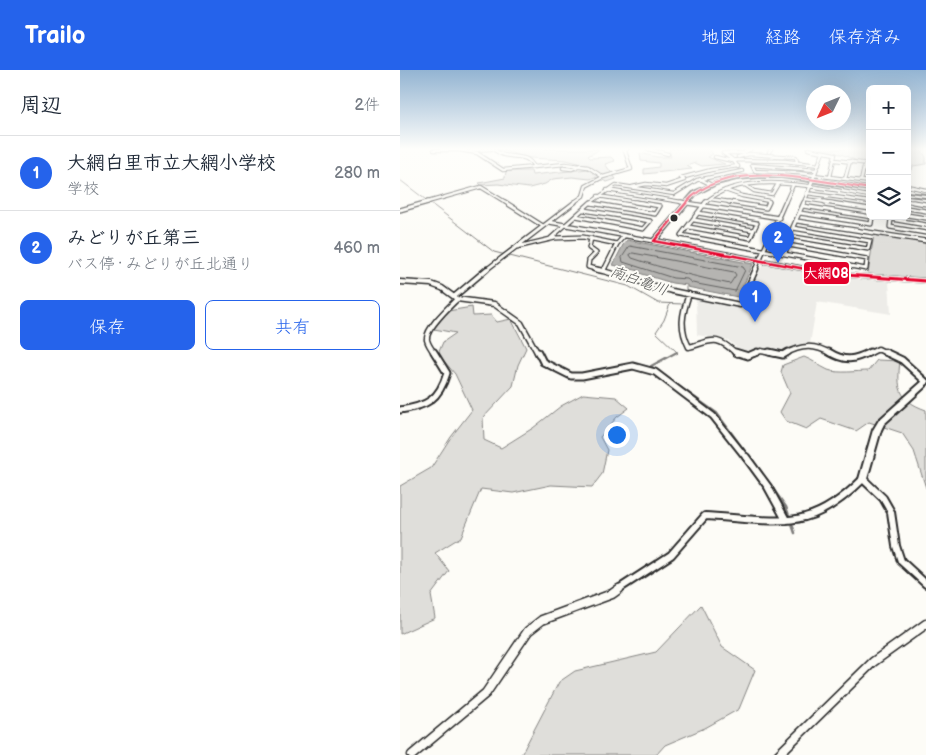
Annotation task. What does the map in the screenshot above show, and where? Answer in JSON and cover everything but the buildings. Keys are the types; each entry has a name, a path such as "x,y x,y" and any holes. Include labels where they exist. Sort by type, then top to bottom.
{"street":[{"path":"400,410 419,408 436,398 444,382 447,374 427,341 427,334 436,320 456,298 514,247 583,196 586,186 596,181"},
{"path":"632,187 643,182 666,186 679,181"},
{"path":"551,238 598,196 618,184 674,194 687,185 697,181"},
{"path":"703,181 712,184"},
{"path":"654,241 696,193 712,184 726,181"},
{"path":"785,254 790,236 812,181 866,188"},
{"path":"855,181 866,182"},
{"path":"745,185 754,191 772,194 778,184"},
{"path":"788,245 867,259 866,269 681,235 710,199 725,190 745,185 793,185 866,195"},
{"path":"591,238 589,248 596,253 589,260 588,267 672,291 740,304 766,250 793,185"},
{"path":"400,210 480,187 543,226"},
{"path":"911,187 926,190"},
{"path":"607,190 779,218"},
{"path":"710,199 766,208 770,201 742,196 725,190"},
{"path":"807,193 866,201"},
{"path":"911,194 926,196"},
{"path":"591,203 655,214 660,206 598,196"},
{"path":"805,199 866,208"},
{"path":"911,202 926,204"},
{"path":"800,213 871,224 872,217 803,206"},
{"path":"614,215 621,208"},
{"path":"911,209 926,211"},
{"path":"576,216 643,229 650,221 584,210"},
{"path":"688,227 750,238 756,223 698,213"},
{"path":"911,216 926,218"},
{"path":"926,225 891,219 890,227 926,233"},
{"path":"694,220 753,230"},
{"path":"797,221 926,241"},
{"path":"549,222 833,274 926,281"},
{"path":"790,236 868,249 870,241 793,228"},
{"path":"603,271 617,244 624,236"},
{"path":"514,247 551,238 591,238 617,244"},
{"path":"400,282 431,284 442,288 456,298 494,304 521,323 543,362 571,376 582,376 633,366 654,372 712,416 722,426 768,487 786,520"},
{"path":"412,755 486,693 528,631 542,620 612,594 670,555 693,531 704,516 786,520 806,517 823,510 852,490 862,479 881,422 926,382 902,360 878,349 858,358 840,359 823,349 806,346 794,349 783,355 761,352 748,356 737,354 725,343 713,340 689,347 682,336 681,318 689,294"},
{"path":"862,479 882,498 891,512 896,546 901,561 926,584"},
{"path":"778,755 873,662 926,624"}],"shaded area":[{"path":"490,181 550,181 529,188 498,184 481,185 479,183"},
{"path":"874,234 926,243 926,278 868,274"},
{"path":"763,264 822,275 889,281 891,314 817,302 810,344 799,346 786,352 770,350 750,354 742,352 728,340 697,335 696,298 742,308"},
{"path":"472,307 473,316 491,315 497,322 511,319 526,348 518,365 513,386 483,418 484,440 501,448 533,428 561,406 583,394 616,397 629,408 617,417 600,437 607,450 602,474 592,487 551,485 513,493 481,489 461,537 435,553 449,571 431,595 435,618 400,634 400,486 431,468 451,437 472,410 455,374 438,354 443,342 456,333 434,329 448,311"},
{"path":"804,357 828,370 842,372 868,371 877,360 900,361 899,379 901,392 910,402 926,410 926,488 914,451 902,433 869,422 856,431 821,419 806,429 786,421 780,412 790,393 781,372 783,365"},
{"path":"701,605 722,647 755,670 739,709 705,728 665,745 656,755 521,755 559,682 575,671 656,652"}],"water":[{"path":"627,240 753,264 738,297 687,287 687,285 672,283 639,273 640,271 613,265"}],"waterway":[{"name":"南白亀川","path":"401,181 494,252 628,286 658,303 683,304"},
{"path":"686,287 686,292"},
{"name":"南白亀川","path":"670,304 664,320 656,332 677,352"},
{"name":"南白亀川","path":"677,352 651,366 717,413 751,459"},
{"name":"南白亀川","path":"750,457 786,507 795,533"}],"transit line":[{"name":"大網08","path":"654,241 695,193 726,181"},
{"name":"大網08","path":"815,181 866,188"},
{"name":"大網08","path":"654,241 833,274 926,281"}],"place":[{"name":"みどりが丘第三","path":"778,263"},
{"name":"大網白里市立大網小学校","path":"755,322"}]}
